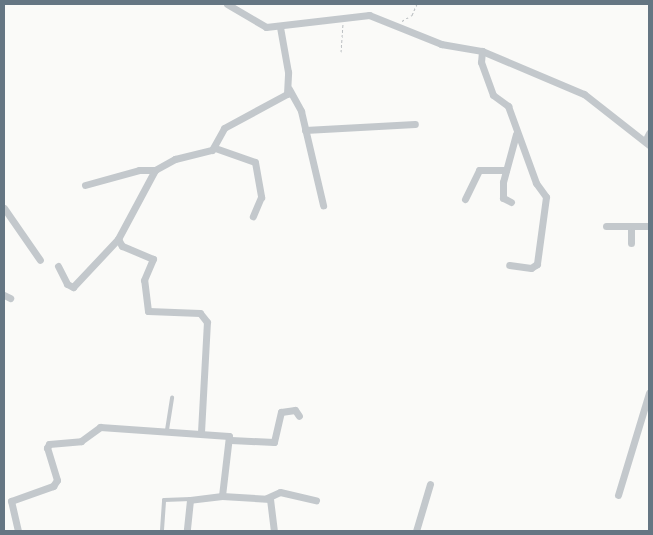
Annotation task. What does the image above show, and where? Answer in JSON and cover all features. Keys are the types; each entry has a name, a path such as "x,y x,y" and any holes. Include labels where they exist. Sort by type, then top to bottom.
{"street":[{"path":"227,4 258,23 280,27 342,16 370,15 441,44 482,51 584,94 647,143 649,133"},
{"path":"280,27 289,89 296,98 324,205"},
{"path":"482,51 481,62 493,95 508,106 516,134 546,197 537,264 533,268 509,265"},
{"path":"215,148 224,128 277,101 289,89"},
{"path":"305,130 415,124"},
{"path":"510,202 503,198 506,170 516,134"},
{"path":"85,185 139,170 155,170 175,159 215,148 255,162 261,197 252,216"},
{"path":"58,266 67,284 73,286 118,239 155,170"},
{"path":"466,199 479,170 506,170"},
{"path":"4,208 40,260"},
{"path":"606,226 649,226"},
{"path":"631,226 631,243"},
{"path":"118,239 122,246 153,259 144,280 148,311 200,313 207,322 201,432"},
{"path":"618,495 649,393"},
{"path":"18,531 11,501 53,486 57,480 47,445 81,440 100,427 201,432 229,436 231,440 274,442 280,412 296,410 299,416"},
{"path":"222,496 231,440"},
{"path":"416,531 430,484"},
{"path":"187,531 191,499 222,496 267,498 280,492 316,500"},
{"path":"267,498 273,502 274,531"}],"lane":[{"path":"167,430 172,397"},
{"path":"162,530 164,500 191,499"}],"path":[{"path":"396,24 412,15 417,4"},
{"path":"341,52 342,16"}]}
